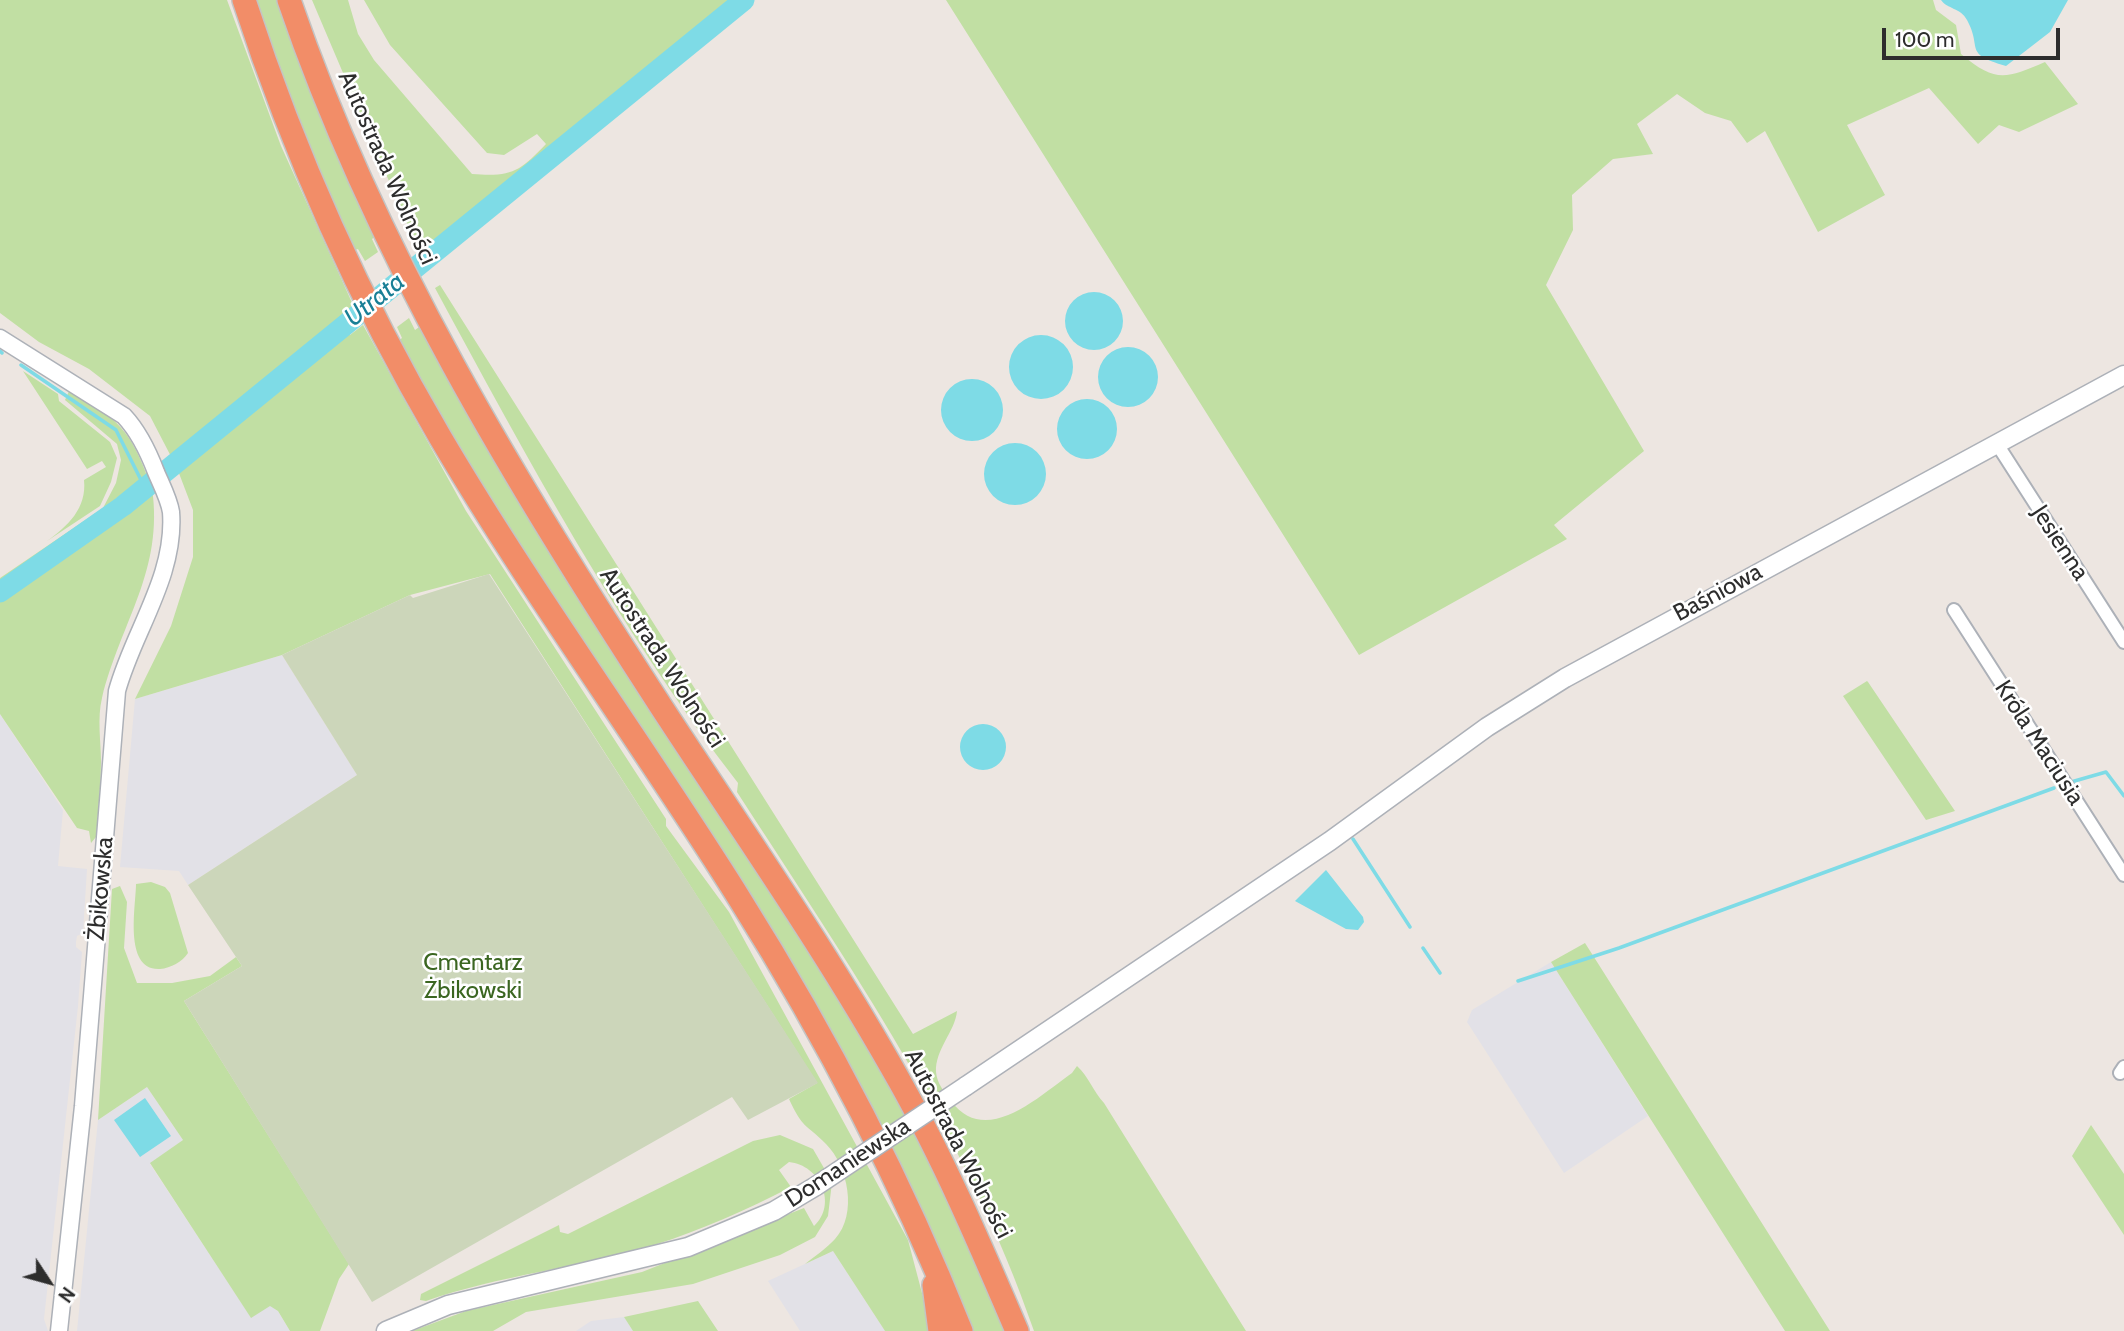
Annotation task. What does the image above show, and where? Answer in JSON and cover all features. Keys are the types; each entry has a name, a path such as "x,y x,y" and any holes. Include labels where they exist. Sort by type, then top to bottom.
{"highway":[{"path":"244,0 302,157 381,326 457,466 740,899 829,1047 923,1234 961,1331"},
{"name":"Autostrada Wolności","path":"289,0 345,145 416,298 523,490 854,1002 934,1147 1017,1331"},
{"path":"923,1234 940,1331"}],"main road":[{"name":"Baśniowa","path":"1330,841 1487,726 1564,678 2124,375"},
{"name":"Domaniewska","path":"386,1331 449,1305 648,1259 688,1247 774,1211 816,1186 1330,841"}],"street":[{"name":"Żbikowska","path":"0,338 124,416 135,428 151,459 171,509 168,556 158,587 124,663 117,691 84,1092 59,1331"},
{"name":"Jesienna","path":"1997,444 2124,642"},
{"name":"Króla Maciusia","path":"1954,610 2124,875"}],"shaded area":[{"path":"282,655 357,775 188,885 179,871 120,867 135,699"},
{"path":"0,714 63,810 58,866 87,869 83,933 77,936 76,942 76,947 82,952 78,1006 44,1319 48,1331 0,1331"},
{"path":"1551,962 1648,1116 1564,1173 1467,1022 1472,1010"},
{"path":"147,1087 183,1140 150,1164 251,1317 270,1305 278,1311 290,1331 77,1331 98,1120"},
{"path":"833,1251 885,1331 800,1331 768,1281"},
{"path":"624,1317 633,1331 576,1331 591,1321"}],"green space":[{"path":"0,0 227,0 281,146 354,307 340,319 350,335 363,325 466,511 666,819 666,826 729,912 908,1240 932,1331 885,1331 833,1251 805,1264 835,1239 842,1229 848,1204 845,1177 834,1153 801,1121 789,1099 817,1083 490,574 410,595 282,655 135,699 171,626 193,557 193,510 177,468 150,416 89,369 39,342 0,313"},
{"path":"250,0 283,0 377,235 372,239 378,252 365,261 358,249 352,251 327,198"},
{"path":"312,0 348,0 358,34 374,60 472,174 497,175 521,167 546,144 537,134 504,155 487,153 390,45 364,0 731,0 553,151 420,254"},
{"path":"946,0 1933,0 1936,10 1956,25 1961,54 1973,63 1992,74 2010,75 2045,62 2078,104 2019,132 1999,125 1978,144 1929,88 1847,125 1885,195 1818,232 1765,131 1747,143 1731,121 1705,113 1677,94 1637,124 1653,154 1613,159 1572,195 1573,230 1546,285 1644,451 1554,525 1567,539 1359,655"},
{"path":"440,285 913,1034 957,1011 939,1056 936,1072 948,1098 965,1114 980,1120 996,1119 1028,1104 1072,1073 1077,1066 1104,1103 1246,1331 1034,1331 1007,1259 975,1188 902,1053 863,987 737,792 738,783 653,665 576,542 435,288"},
{"path":"409,318 415,330 422,325 791,918 928,1151 1008,1331 972,1331 913,1191 846,1060 522,554 397,342 402,338 397,327"},
{"path":"23,371 58,394 59,401 110,442 117,458 111,482 100,506 47,541 62,529 79,508 84,480 106,467 102,461 87,469"},
{"path":"70,389 119,425 134,446 148,478 0,585 0,578 103,508 116,483 121,460 117,444 65,400"},
{"path":"152,488 154,518 146,571 102,698 99,722 100,790 96,837 91,843 89,831 77,828 0,714 0,599 85,541"},
{"name":"Cmentarz Żbikowski","path":"489,574 818,1083 748,1120 732,1097 372,1302 184,1001 242,966 188,885 357,775 282,655 410,595 413,598"},
{"path":"1867,681 1955,811 1926,820 1843,696"},
{"path":"151,882 165,887 170,893 188,953 176,964 160,969 148,967 141,960 134,936 136,884"},
{"path":"120,886 127,902 124,948 137,983 172,983 210,976 236,957 242,966 184,1001 349,1264 339,1279 320,1331 290,1331 278,1311 270,1306 251,1318 150,1163 183,1140 147,1087 98,1120 112,889"},
{"path":"1585,943 1830,1331 1785,1331 1551,962"},
{"path":"2091,1125 2124,1174 2124,1235 2072,1156"},
{"path":"780,1135 813,1149 832,1182 828,1216 815,1237 780,1255 693,1284 526,1312 493,1331 412,1331 466,1311 642,1272 804,1208 814,1226 825,1207 822,1187 809,1170 789,1162 779,1170 791,1187 741,1212 689,1233 626,1253 482,1285 426,1301 420,1300 421,1294 559,1225 560,1232 568,1234 753,1141"},
{"path":"698,1301 718,1331 633,1331 624,1317"}],"water":[{"path":"1941,0 2068,0 2050,32 2006,66 1979,53 1964,16"},
{"path":"1094,292 1110,297 1118,305 1123,321 1118,337 1110,345 1094,350 1078,345 1070,337 1065,321 1070,305 1078,297"},
{"path":"1041,335 1059,341 1067,349 1073,367 1067,385 1059,393 1041,399 1023,393 1015,385 1009,367 1015,349 1023,341"},
{"path":"1128,347 1145,352 1153,360 1158,377 1153,394 1145,402 1128,407 1111,402 1103,394 1098,377 1103,360 1111,352"},
{"path":"972,379 984,381 994,388 1001,398 1001,422 994,432 984,439 972,441 960,439 950,432 943,422 941,410 943,398 950,388 960,381"},
{"path":"1081,399 1093,399 1109,407 1115,417 1115,441 1109,451 1093,459 1081,459 1065,451 1057,435 1057,423 1065,407"},
{"path":"1009,443 1021,443 1037,452 1044,462 1044,486 1037,496 1021,505 1009,505 998,500 989,491 984,480 984,468 989,457 998,448"},
{"path":"983,724 999,731 1006,747 999,763 983,770 967,763 960,747 967,731"},
{"path":"1326,870 1363,917 1364,922 1358,930 1346,929 1295,901"},
{"path":"145,1098 171,1136 140,1157 114,1120"}],"waterway":[{"name":"Utrata","path":"0,592 123,506 744,0"},
{"path":"21,365 116,430 145,488"},
{"path":"2071,782 2106,772 2124,796"},
{"path":"1518,981 1619,948 2054,788"},
{"path":"1353,839 1410,927"},
{"path":"1423,948 1440,973"}]}
